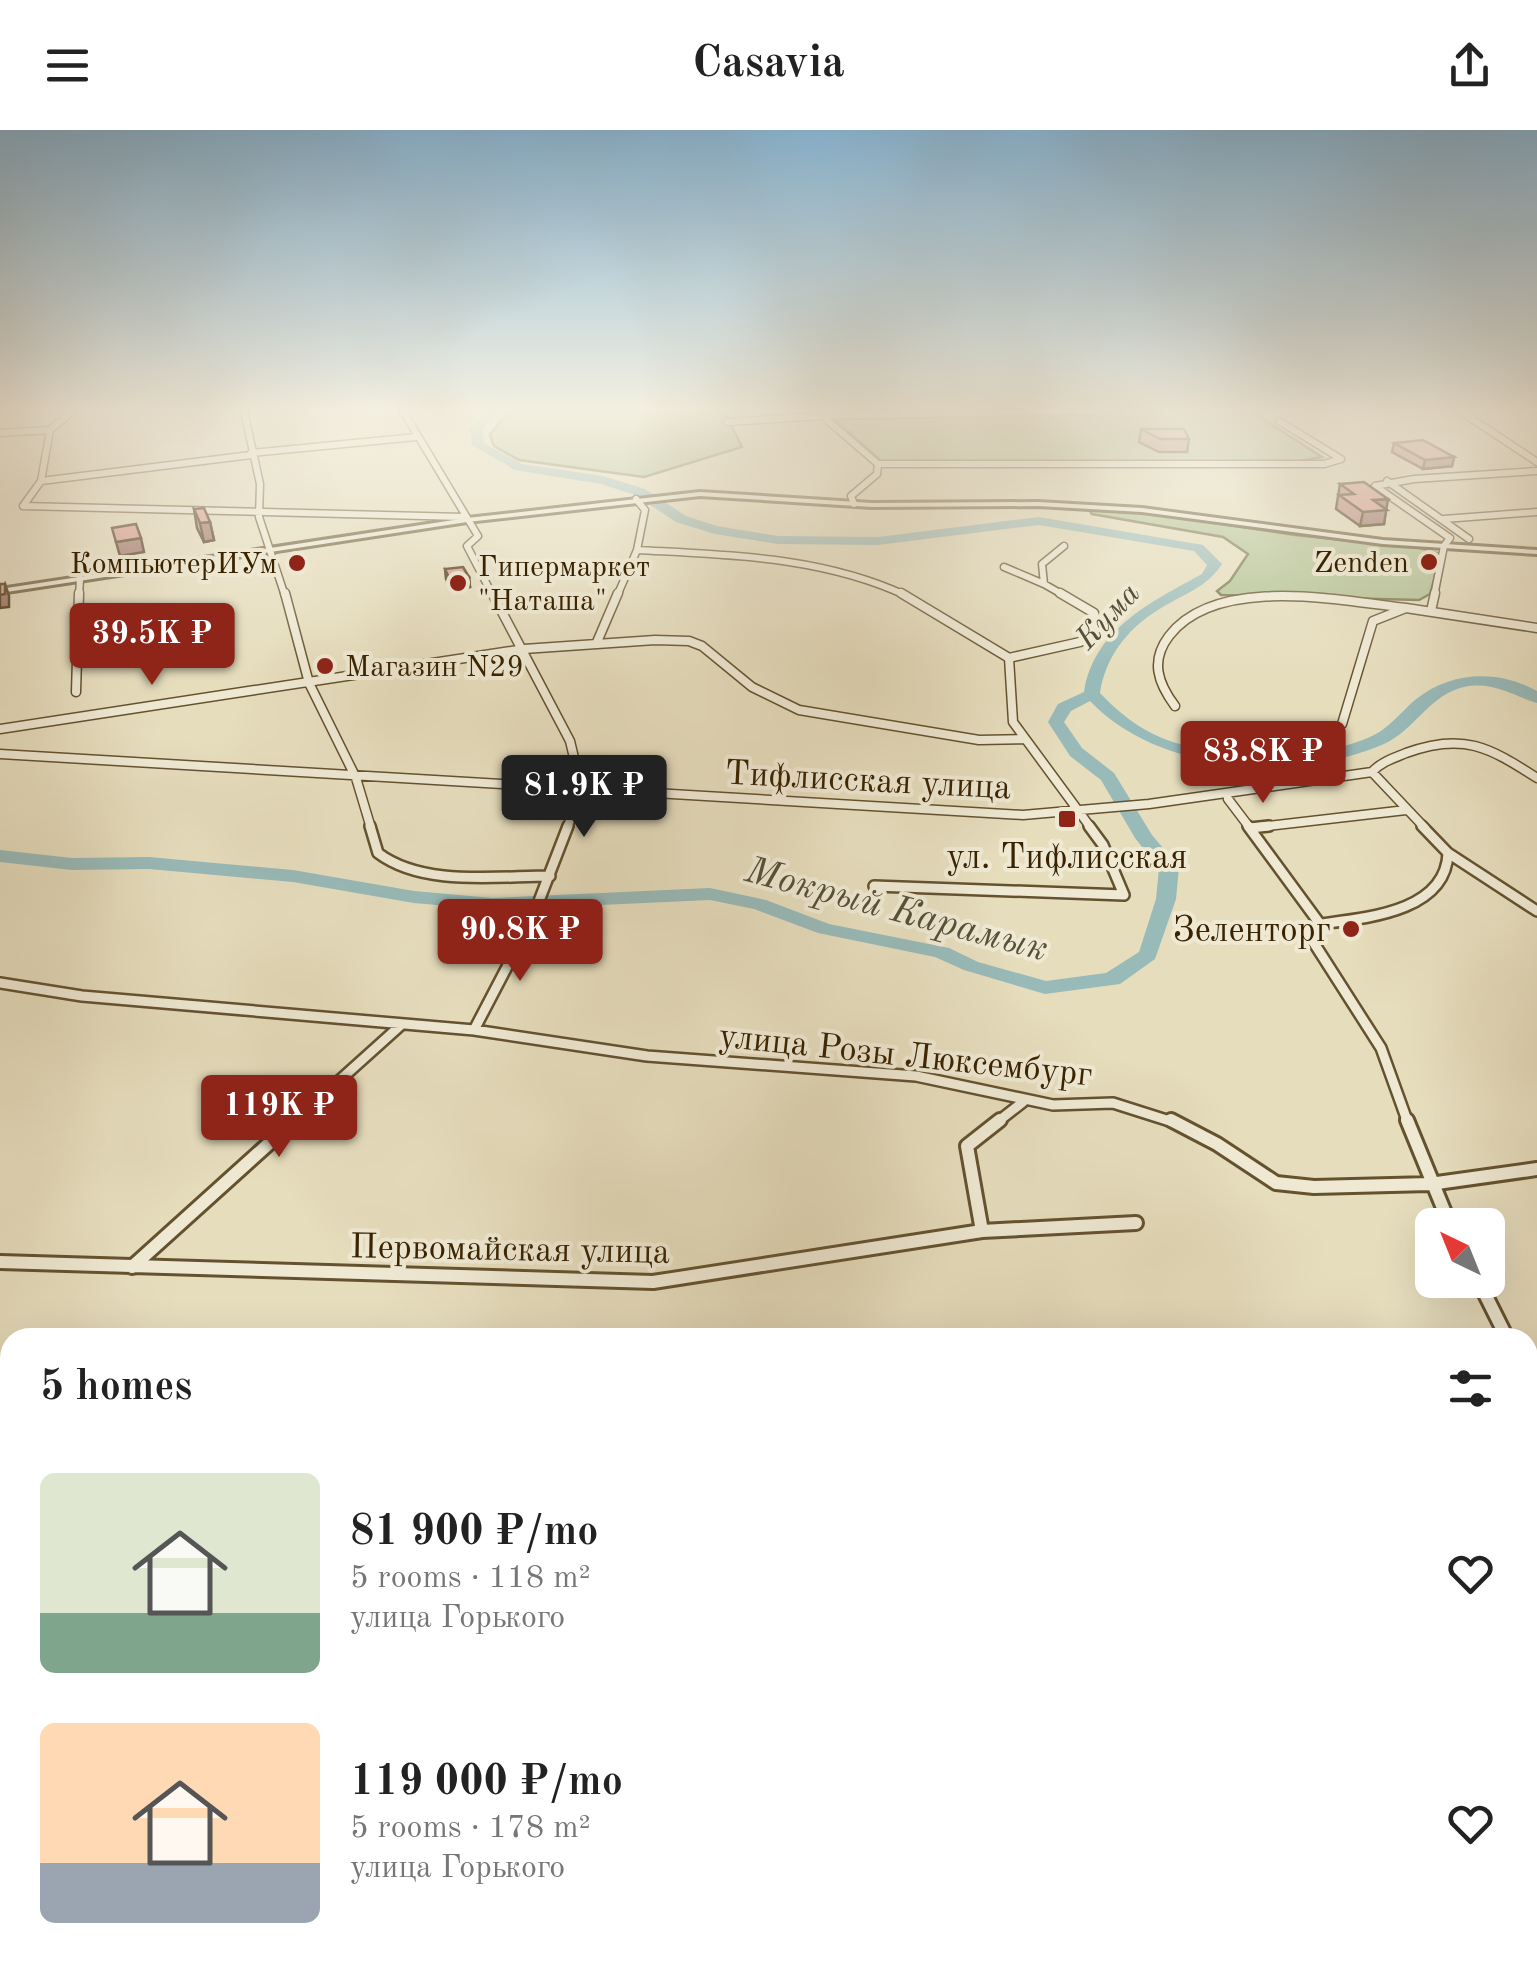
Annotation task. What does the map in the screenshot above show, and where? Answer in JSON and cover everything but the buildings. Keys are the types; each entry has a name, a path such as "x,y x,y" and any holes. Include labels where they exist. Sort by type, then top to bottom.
{"street":[{"path":"29,497 23,506 466,518"},
{"path":"259,497 258,511 273,549 309,683 356,778 378,853 384,861 439,875 550,876"},
{"path":"453,497 479,539 467,546 570,741 582,791 532,919 474,1030"},
{"path":"0,589 466,518 664,497"},
{"path":"743,497 854,504 1038,504 1142,510 1328,536 1447,542 1537,552"},
{"path":"851,497 854,504"},
{"path":"1389,497 1447,542 1469,539 1537,543"},
{"path":"1409,497 1469,539"},
{"path":"596,642 637,550 645,510 636,499"},
{"path":"1442,519 1537,512"},
{"path":"1431,611 1447,542"},
{"path":"1044,584 1042,564 1064,546"},
{"path":"0,589 273,549"},
{"path":"637,550 774,560 844,572 916,600 1008,658 1092,638 1099,626 1094,613 1044,584 1004,567"},
{"path":"76,692 80,579"},
{"path":"1175,706 1157,682 1156,660 1170,630 1188,612 1238,599 1322,600 1406,608 1537,628"},
{"path":"1342,724 1373,621 1406,608"},
{"path":"0,729 524,649 596,642 688,641 702,646 752,687 798,710 979,740 1025,738"},
{"path":"874,886 1124,895 1103,845 1013,722 1008,658"},
{"name":"Тифлисская улица","path":"0,754 1023,815 1149,804 1372,772 1378,765 1432,743 1454,740 1483,744 1537,778"},
{"path":"1372,772 1448,854 1537,911"},
{"path":"1228,799 1320,924"},
{"path":"1250,828 1406,810"},
{"path":"1442,1208 1381,1048 1312,940 1310,930 1320,924 1384,915 1418,900 1444,875 1450,863 1448,854"},
{"name":"улица Розы Люксембург","path":"0,983 82,996 474,1030 646,1056 916,1076 1022,1102 1112,1103 1164,1117 1217,1144 1276,1183 1314,1187 1430,1184 1537,1169"},
{"path":"132,1267 401,1026"},
{"path":"982,1231 967,1146 1022,1102"},
{"name":"Первомайская улица","path":"0,1262 653,1282 982,1231 1136,1222"},
{"path":"1487,1298 1502,1328"}],"green space":[{"path":"1089,510 1134,511 1295,535 1420,548 1437,553 1438,566 1430,594 1419,600 1221,595 1217,591 1230,581 1248,554 1223,537 1092,514"}],"waterway":[{"name":"Кума","path":"647,497 681,519 715,530 778,540 878,541 1039,521 1198,548 1215,564 1207,577 1148,609 1118,637 1096,666 1092,694"},
{"name":"Кума","path":"1092,694 1131,728 1159,743 1182,751 1238,759 1299,757 1355,748 1385,736 1437,692 1465,682 1494,681 1537,698"},
{"name":"Мокрый Карамык","path":"0,856 72,864 149,863 293,876 414,897 493,904 710,894 759,904 825,929 942,952 971,966 1045,988 1112,979 1148,955 1166,899 1169,867 1144,838 1108,777 1076,752 1056,722 1064,708 1092,694"}],"place":[{"name":"Zenden","path":"1429,562"},
{"name":"КомпьютерИУм","path":"297,563"},
{"name":"Гипермаркет \"Наташа\"","path":"458,583"},
{"name":"Магазин N29","path":"325,666"},
{"name":"ул. Тифлисская","path":"1067,819"},
{"name":"Зеленторг","path":"1351,929"}]}
